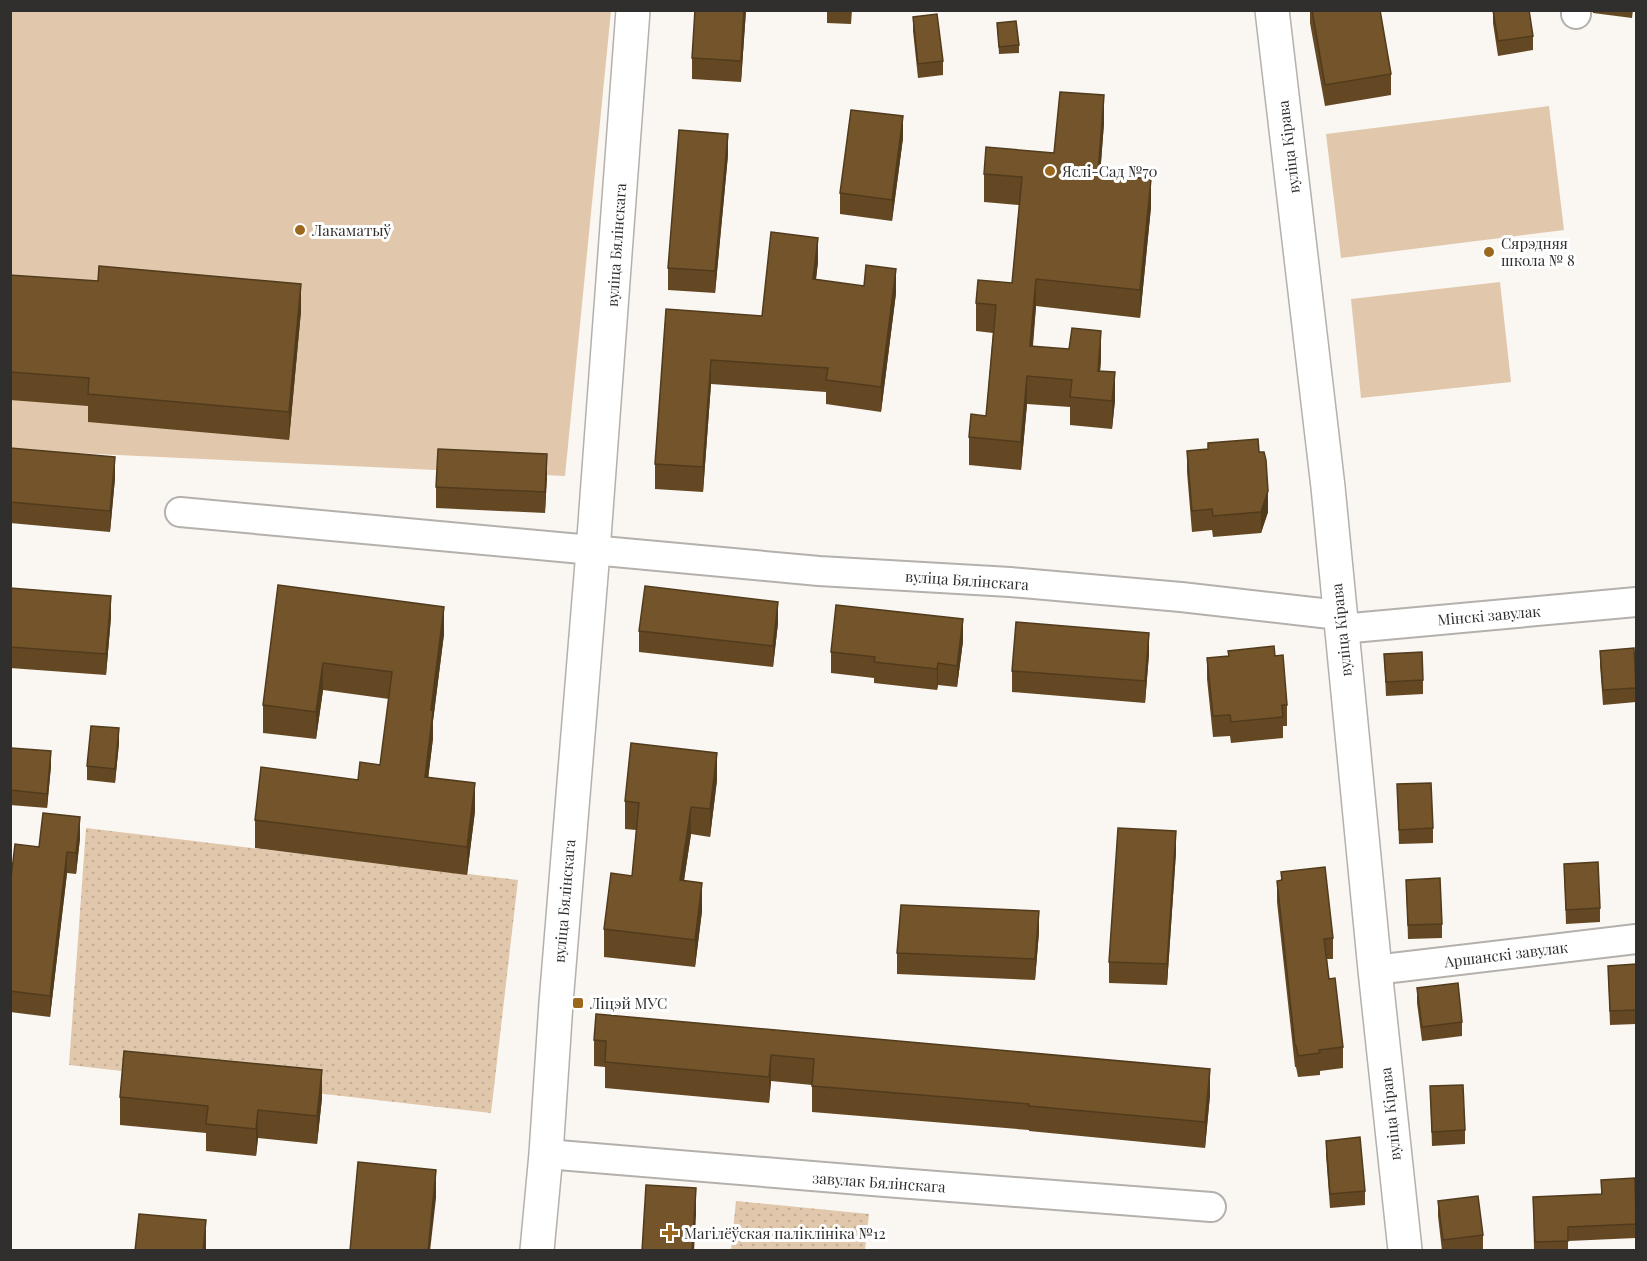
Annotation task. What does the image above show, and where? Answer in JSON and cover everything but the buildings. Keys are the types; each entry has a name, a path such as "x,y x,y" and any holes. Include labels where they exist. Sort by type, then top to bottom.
{"main road":[{"name":"вуліца Бялінскага","path":"537,1251 546,1154 555,1003 593,551 633,10"},
{"name":"вуліца Кірава","path":"1272,10 1328,487 1374,970 1405,1251"}],"street":[{"name":"вуліца Бялінскага","path":"180,512 593,551 1181,597 1340,622"},
{"name":"Мінскі завулак","path":"1340,622 1636,602"},
{"name":"Аршанскі завулак","path":"1374,970 1636,939"},
{"name":"завулак Бялінскага","path":"546,1154 1211,1207"}],"shaded area":[{"name":"Лакаматыў","path":"11,11 611,11 565,476 11,450"},
{"path":"1549,106 1564,230 1341,258 1326,134"},
{"path":"1500,282 1511,382 1361,398 1351,299"},
{"path":"86,828 518,880 491,1113 69,1065"},
{"path":"736,1201 869,1214 865,1250 731,1250"}],"place":[{"name":"Яслі-Сад №70","path":"1050,171"},
{"name":"Лакаматыў","path":"300,230"},
{"name":"Сярэдняя школа № 8","path":"1489,252"},
{"name":"Ліцэй МУС","path":"578,1003"},
{"name":"Магілёўская паліклініка №12","path":"670,1233"}]}
